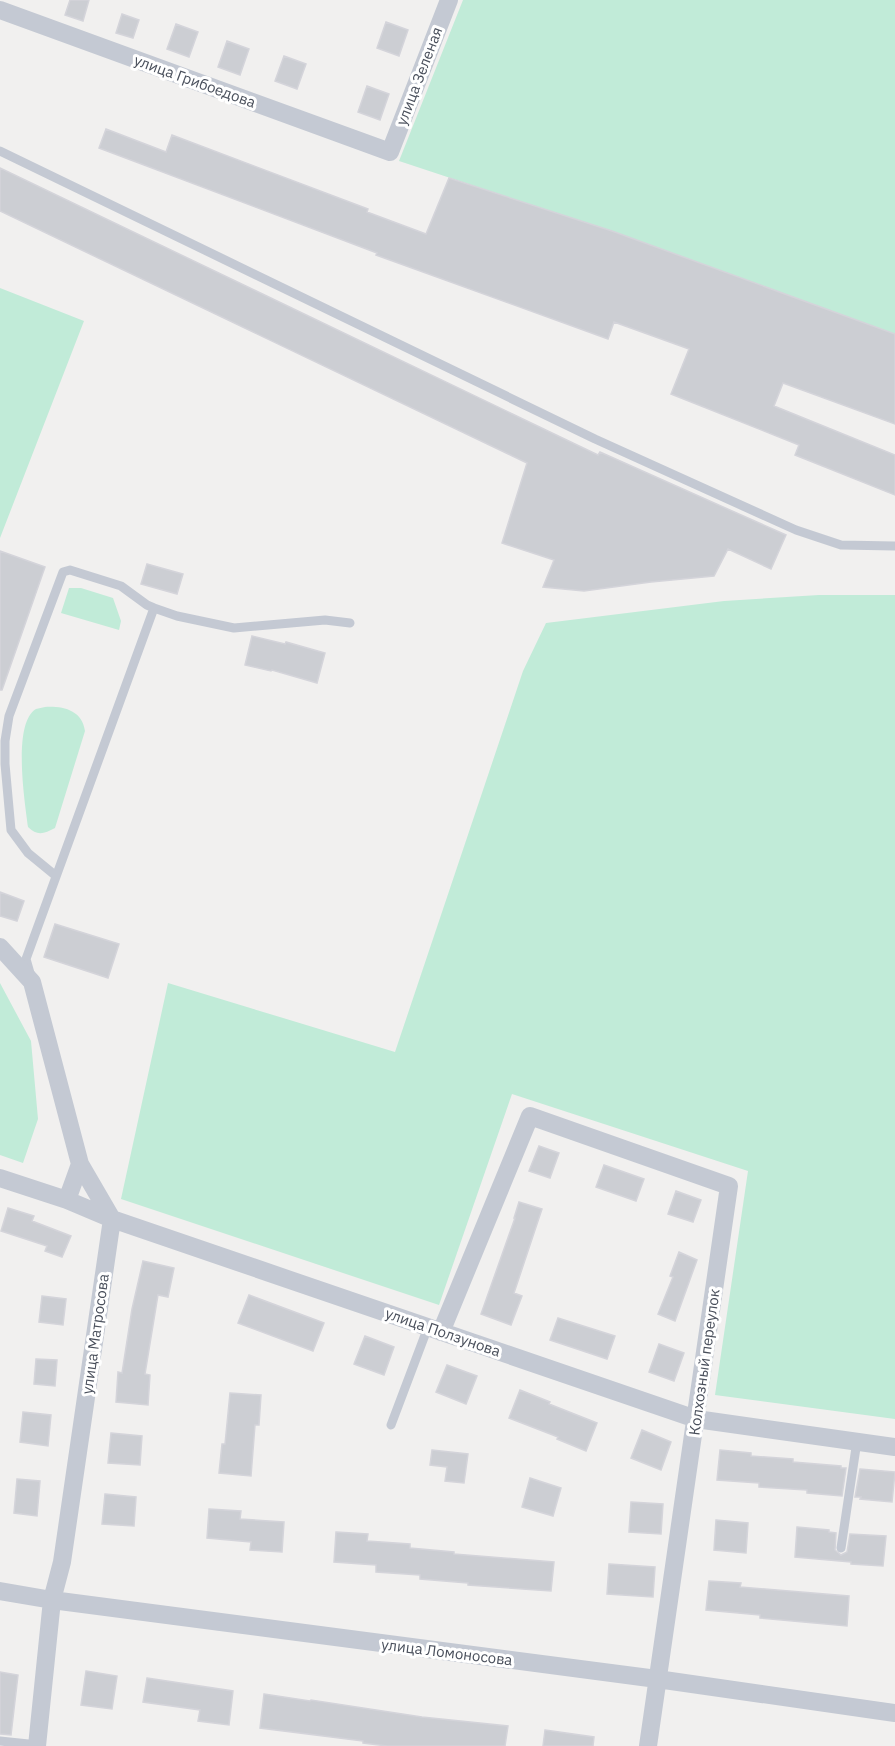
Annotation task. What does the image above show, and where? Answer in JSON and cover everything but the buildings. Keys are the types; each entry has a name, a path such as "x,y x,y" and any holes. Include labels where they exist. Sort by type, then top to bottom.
{"street":[{"name":"улица Зеленая","path":"390,152 449,0"},
{"name":"улица Грибоедова","path":"0,10 390,152"},
{"path":"0,947 32,982 80,1164 112,1219"},
{"name":"Колхозный переулок","path":"435,1330 530,1116 729,1186 648,1746"},
{"path":"67,1200 80,1164"},
{"name":"улица Ползунова","path":"0,1178 67,1200 112,1219 696,1419 895,1447"},
{"name":"улица Матросова","path":"37,1745 52,1600 62,1562 112,1219"},
{"name":"улица Ломоносова","path":"0,1591 52,1600 657,1679 895,1713"}],"lane":[{"path":"0,151 595,439 796,530 841,545 894,546"},
{"path":"56,876 28,853 11,830 5,741 9,716 63,572 70,570 122,586 147,605 177,616 234,628 325,620 350,623"},
{"path":"32,982 26,959 154,608"},
{"path":"391,1425 435,1330"},
{"path":"842,1548 857,1441"},
{"path":"0,1741 37,1745"}],"green space":[{"path":"463,0 895,0 895,334 613,232 399,161"},
{"path":"0,288 84,321 0,538"},
{"path":"69,588 81,588 113,598 121,621 119,630 61,613"},
{"path":"819,595 895,595 895,1419 715,1395 748,1171 512,1094 439,1305 121,1199 168,983 395,1052 523,671 546,623 724,601"},
{"path":"58,707 76,714 85,731 55,828 41,833 34,832 28,827 22,746 24,730 29,717 36,709"},
{"path":"0,983 31,1041 38,1119 23,1163 0,1155"}]}
